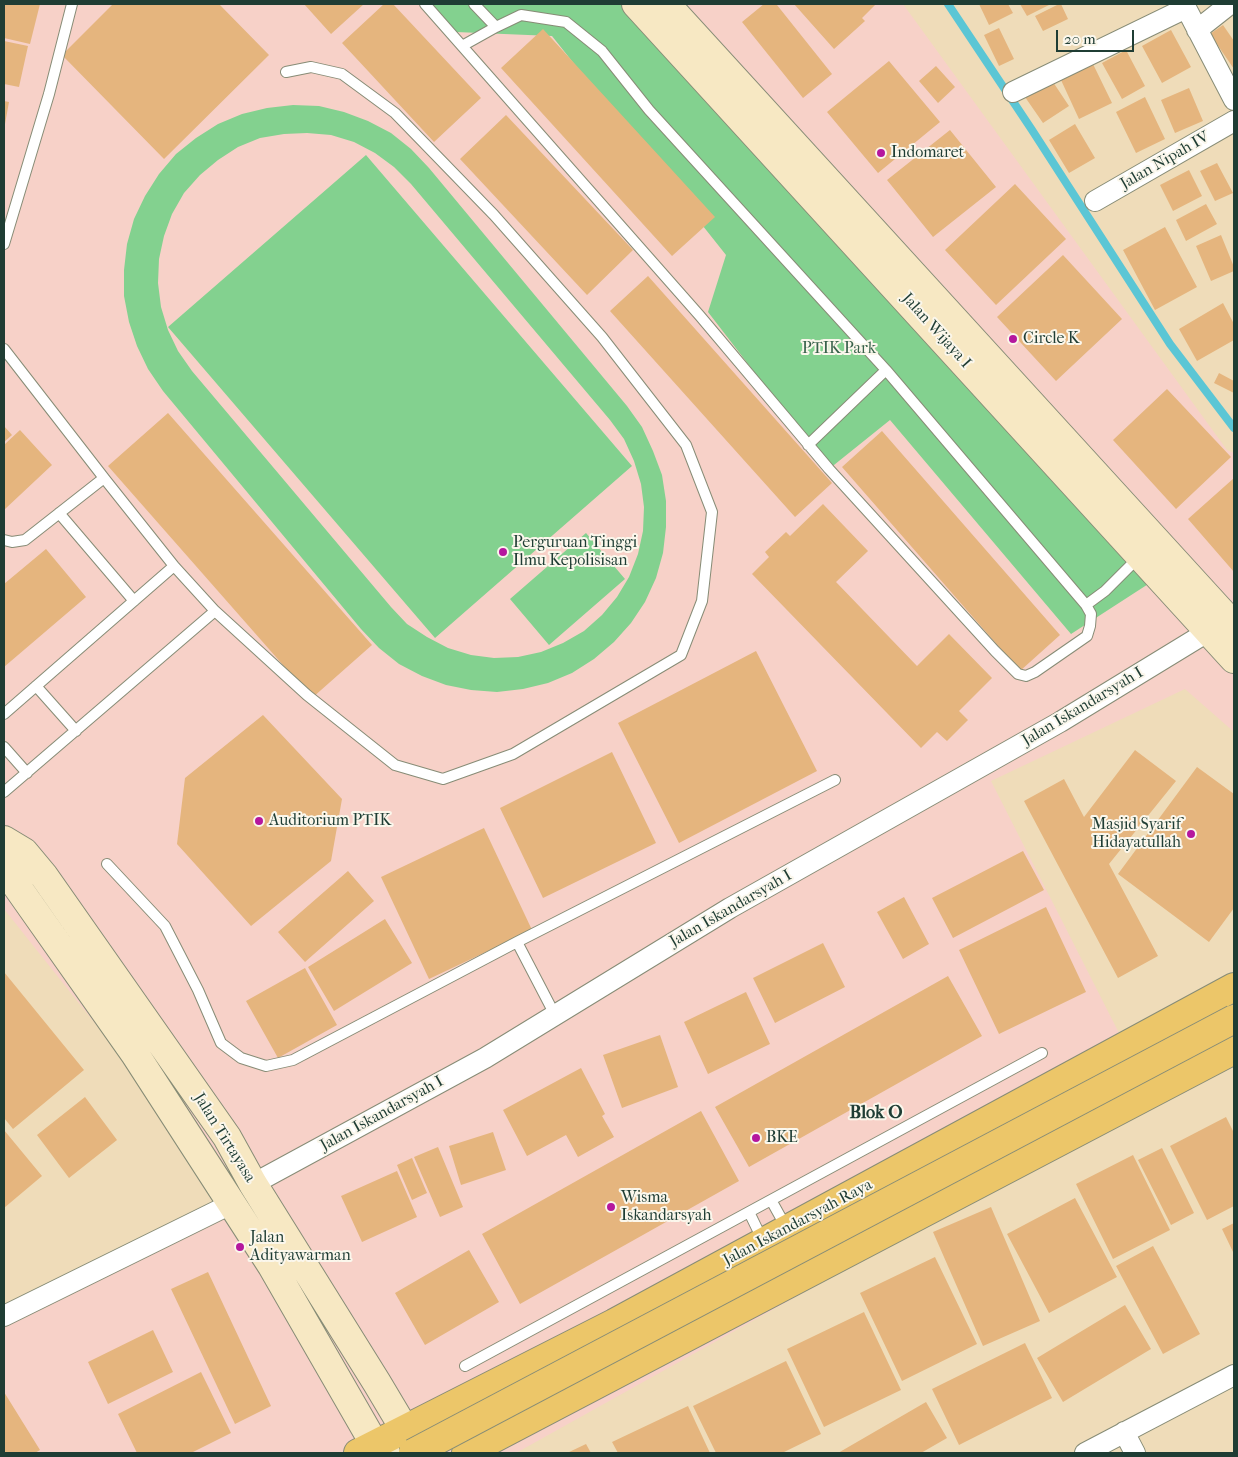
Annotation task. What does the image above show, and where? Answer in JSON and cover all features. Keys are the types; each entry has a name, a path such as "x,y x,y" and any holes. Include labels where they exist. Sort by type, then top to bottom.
{"main road":[{"name":"Jalan Wijaya I","path":"636,4 1149,548"},
{"name":"Jalan Wijaya I","path":"666,4 1222,628 1234,659"},
{"name":"Jalan Tirtayasa","path":"4,840 24,852 44,876 227,1138 253,1184 343,1327 409,1442 422,1453"},
{"name":"Jalan Tirtayasa","path":"4,868 136,1054 272,1266 316,1342 373,1450"},
{"name":"Jalan Iskandarsyah Raya","path":"373,1450 409,1442 614,1323 1234,987"},
{"path":"409,1442 1234,1019"},
{"path":"466,1453 1234,1050"},
{"path":"316,1342 343,1327"}],"street":[{"path":"1197,30 1230,4"},
{"path":"1013,92 1185,6 1234,100"},
{"name":"Jalan Nipah IV","path":"1095,201 1234,121"},
{"name":"Jalan Iskandarsyah I","path":"253,1184 485,1058 730,908 1060,722 1222,628"},
{"path":"4,1316 231,1204"},
{"path":"1085,1453 1234,1375"},
{"path":"1124,1432 1135,1453"}],"lane":[{"path":"4,244 49,94 72,4"},
{"path":"425,4 462,46 700,316 808,445 1018,674 1026,676 1035,672 1087,636 1091,614 1086,605 886,370 649,110 602,51 566,22 521,15 462,46"},
{"path":"474,4 496,27"},
{"path":"4,349 174,566 215,611 307,695 395,765 443,779 513,754 681,655 702,601 712,512 686,445 602,337 494,215 395,113 342,74 311,67 286,72"},
{"path":"808,445 886,370"},
{"path":"4,540 12,542 26,540 104,478"},
{"path":"60,513 134,601"},
{"path":"1086,605 1105,591 1149,548"},
{"path":"4,714 174,566"},
{"path":"4,792 215,611"},
{"path":"36,686 76,731"},
{"path":"4,747 27,772"},
{"path":"108,864 165,926 198,990 221,1043 241,1058 266,1066 293,1060 517,942 835,780"},
{"path":"517,942 555,1015"},
{"path":"465,1366 1042,1053"},
{"path":"771,1200 787,1229"},
{"path":"748,1212 763,1242"}],"shaded area":[{"path":"4,4 903,4 1227,450 1234,453 1234,732 1185,689 991,781 1152,1098 516,1453 4,1453 4,1305 230,1193 4,909"}],"green space":[{"name":"PTIK Park","path":"427,4 636,4 1156,579 1071,634 890,420 829,469 708,312 726,255 552,36 456,32"},
{"path":"293,105 319,106 344,112 368,121 391,133 411,149 429,168 627,406 642,427 662,475 666,501 663,553 656,578 645,602 631,623 614,642 594,659 572,673 548,683 523,689 497,692 471,690 446,685 422,676 399,664 379,648 361,629 163,391 148,369 137,346 129,322 124,296 127,244 134,219 145,196 159,174 176,154 218,124 242,114 267,108","holes":["307,133 331,135 354,142 375,153 394,167 411,184 624,439 634,461 641,484 644,507 643,531 638,554 629,577 617,597 602,615 584,631 563,643 541,652 518,657 494,658 471,655 448,648 407,624 192,371 178,351 168,330 161,307 158,283 159,259 164,236 172,214 184,193 200,175 218,160 238,147 260,138"]},
{"path":"366,155 632,466 435,638 168,327"},
{"path":"586,533 625,579 549,645 510,599"}],"building":[{"path":"4,4 40,4 30,44 4,38"},
{"path":"113,4 219,4 269,55 164,159 62,55"},
{"path":"304,4 364,4 331,34"},
{"path":"384,4 393,4 481,98 434,142 342,43"},
{"path":"764,4 778,4 832,74 803,98 742,22"},
{"path":"794,4 876,4 862,18 865,21 834,49"},
{"path":"979,4 1008,4 1013,13 989,25"},
{"path":"1020,4 1051,4 1027,16"},
{"path":"1061,4 1068,19 1043,31 1035,16"},
{"path":"1223,25 1234,41 1234,69 1210,34"},
{"path":"999,28 1014,59 999,66 984,35"},
{"path":"543,29 715,217 672,256 501,68"},
{"path":"1171,30 1191,67 1162,83 1142,46"},
{"path":"4,41 28,46 19,87 4,84"},
{"path":"1126,50 1145,86 1122,99 1102,63"},
{"path":"889,61 940,122 878,173 827,112"},
{"path":"1093,64 1112,103 1079,119 1061,80"},
{"path":"936,66 955,87 938,103 919,81"},
{"path":"1051,79 1069,106 1043,123 1025,97"},
{"path":"1189,88 1203,121 1175,133 1161,100"},
{"path":"1145,97 1165,139 1136,153 1116,112"},
{"path":"4,101 9,102 5,124 4,124"},
{"path":"506,115 633,250 587,295 460,159"},
{"path":"1075,124 1095,158 1069,173 1049,140"},
{"path":"950,130 996,187 933,237 887,180"},
{"path":"1217,163 1233,193 1215,201 1200,171"},
{"path":"1189,170 1202,196 1173,211 1160,185"},
{"path":"1015,184 1066,239 996,305 945,250"},
{"path":"1206,204 1217,224 1186,241 1176,220"},
{"path":"1165,227 1197,287 1155,310 1123,250"},
{"path":"1221,235 1234,271 1211,281 1196,246"},
{"path":"1063,255 1122,319 1056,381 997,317"},
{"path":"648,276 832,483 795,517 610,311"},
{"path":"1223,303 1234,324 1234,340 1197,361 1179,329"},
{"path":"1219,373 1234,381 1234,393 1214,383"},
{"path":"1167,389 1231,457 1176,509 1113,440"},
{"path":"168,413 372,645 312,698 108,466"},
{"path":"4,426 12,435 4,442"},
{"path":"20,430 52,465 4,510 4,445"},
{"path":"882,431 1060,635 1020,671 842,467"},
{"path":"1234,478 1234,572 1188,519"},
{"path":"823,504 868,551 836,582 917,666 949,634 992,678 959,711 968,720 947,741 937,732 921,748 752,574 769,557 765,552 786,532 790,536"},
{"path":"46,549 86,597 4,667 4,584"},
{"path":"756,651 817,771 679,843 618,723"},
{"name":"Auditorium PTIK","path":"263,715 342,799 331,861 251,926 177,844 185,778"},
{"path":"1135,750 1176,781 1109,864 1158,956 1118,978 1024,801 1064,779 1084,817"},
{"path":"612,752 656,843 543,898 500,808"},
{"name":"Masjid Syarif Hidayatullah","path":"1197,767 1234,794 1234,908 1209,942 1118,874"},
{"path":"484,828 532,930 429,979 381,877"},
{"path":"1023,851 1044,890 953,938 932,898"},
{"path":"348,871 374,901 305,962 278,932"},
{"path":"904,897 929,944 903,959 877,912"},
{"path":"1046,907 1086,992 999,1034 959,950"},
{"path":"385,919 412,963 334,1011 308,967"},
{"path":"823,943 845,987 775,1023 753,978"},
{"path":"305,968 337,1025 278,1058 246,1001"},
{"path":"4,972 84,1070 13,1129 4,1118"},
{"path":"948,976 982,1036 749,1167 715,1107"},
{"path":"746,992 770,1044 708,1074 684,1022"},
{"path":"660,1035 678,1087 622,1108 603,1055"},
{"path":"581,1068 605,1114 602,1116 614,1137 578,1157 566,1135 527,1156 503,1110"},
{"path":"85,1097 117,1140 69,1178 37,1135"},
{"name":"Wisma Iskandarsyah","path":"701,1111 739,1181 520,1304 482,1234"},
{"path":"1226,1117 1234,1133 1234,1206 1207,1220 1170,1146"},
{"path":"4,1130 42,1176 4,1208"},
{"path":"493,1132 506,1170 461,1185 449,1146"},
{"path":"438,1147 463,1207 440,1217 414,1157"},
{"path":"1162,1148 1194,1213 1171,1225 1138,1160"},
{"path":"1133,1155 1170,1230 1113,1259 1076,1184"},
{"path":"412,1158 427,1193 412,1200 397,1165"},
{"path":"397,1171 417,1217 362,1242 341,1196"},
{"path":"1075,1198 1117,1277 1049,1313 1007,1234"},
{"path":"991,1207 1040,1321 983,1346 933,1232"},
{"path":"1234,1223 1234,1254 1222,1229"},
{"path":"1153,1246 1200,1334 1163,1354 1116,1266"},
{"path":"469,1250 499,1302 425,1345 395,1293"},
{"path":"935,1257 977,1344 902,1381 860,1293"},
{"path":"208,1272 271,1406 235,1424 171,1289"},
{"path":"1125,1305 1151,1349 1063,1402 1037,1358"},
{"path":"864,1312 901,1390 824,1427 787,1349"},
{"path":"153,1330 173,1372 108,1404 88,1362"},
{"path":"1025,1343 1052,1398 959,1445 932,1389"},
{"path":"786,1361 821,1434 782,1453 716,1453 693,1406"},
{"path":"201,1372 231,1433 191,1453 137,1453 118,1414"},
{"path":"4,1392 40,1450 35,1453 4,1453"},
{"path":"926,1402 947,1438 921,1453 838,1453"},
{"path":"688,1406 710,1453 618,1453 612,1442"},
{"path":"586,1444 591,1453 567,1453"}],"waterway":[{"path":"948,4 1170,344 1234,428"}],"place":[{"name":"Indomaret","path":"881,153"},
{"name":"Circle K","path":"1013,339"},
{"name":"Perguruan Tinggi Ilmu Kepolisisan","path":"503,552"},
{"name":"Auditorium PTIK","path":"259,821"},
{"name":"Masjid Syarif Hidayatullah","path":"1191,834"},
{"name":"BKE","path":"756,1138"},
{"name":"Wisma Iskandarsyah","path":"611,1207"},
{"name":"Jalan Adityawarman","path":"240,1247"}],"district":[{"name":"Blok O","path":"876,1114"}]}
